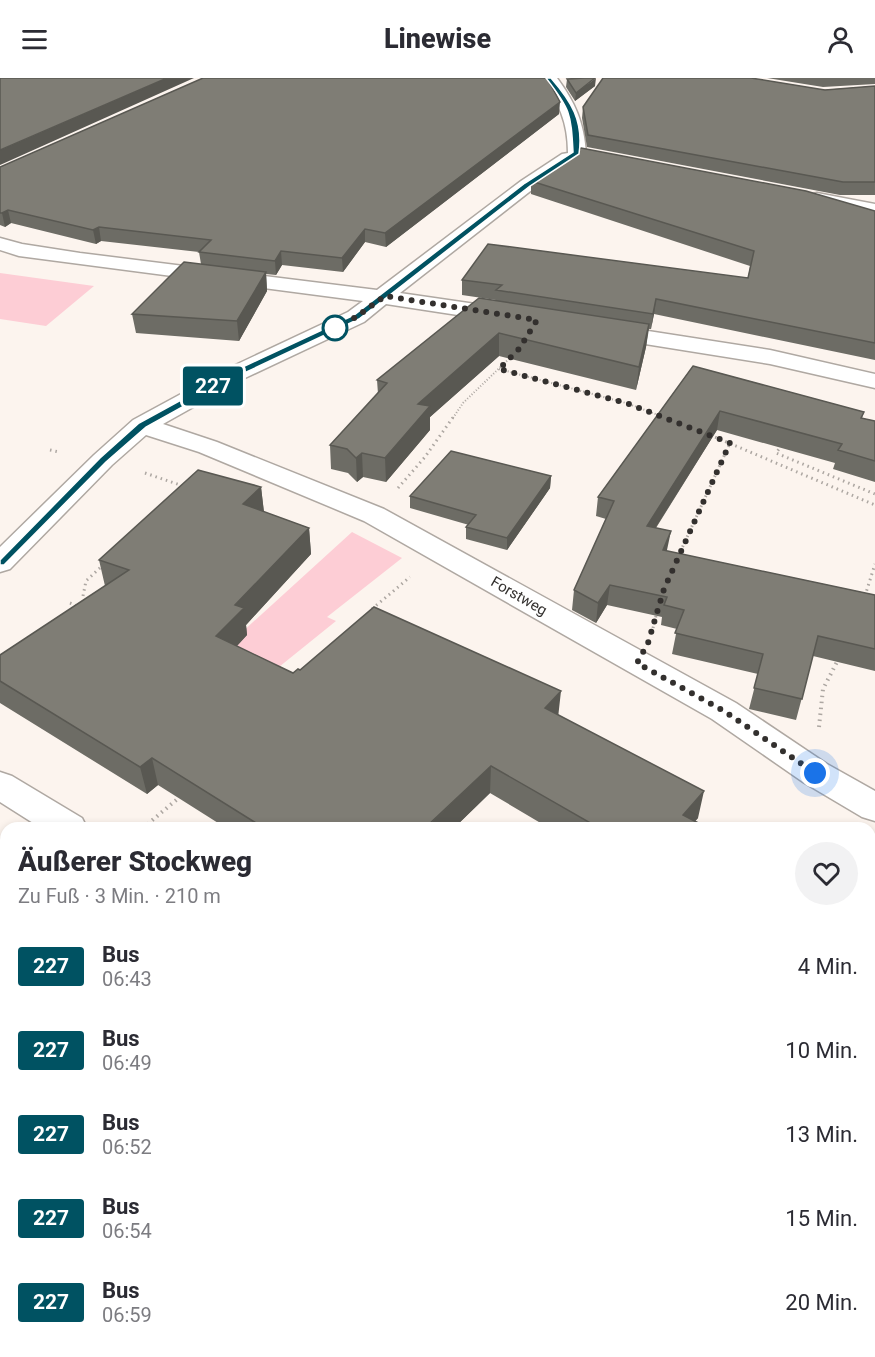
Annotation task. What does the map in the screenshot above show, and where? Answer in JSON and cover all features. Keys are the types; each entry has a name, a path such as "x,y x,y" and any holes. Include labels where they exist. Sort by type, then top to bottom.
{"street":[{"path":"0,562 103,460 142,425 237,373 356,317 528,185 586,154 567,101 549,78"},
{"path":"800,196 875,210"},
{"path":"0,244 19,250 138,267 385,296 537,320"},
{"path":"583,327 770,357 875,381"},
{"name":"Forstweg","path":"142,425 232,457 374,515 724,711 815,773 875,808"},
{"path":"0,785 59,822"}],"path":[{"path":"374,515 425,457 463,403 519,349 537,320"},
{"path":"499,369 626,403 667,418"},
{"path":"708,434 875,505"},
{"path":"678,558 730,443"},
{"path":"783,444 776,453 875,494"},
{"path":"178,495 232,457"},
{"path":"371,610 439,551"},
{"path":"83,596 86,581 111,558"},
{"path":"864,597 875,564"},
{"path":"70,603 91,610"},
{"path":"637,663 648,643 658,611"},
{"path":"815,773 823,688 843,650"},
{"path":"150,822 188,790"}],"shaded area":[{"path":"0,273 94,286 46,326 0,319"},
{"path":"352,532 402,558 327,617 336,621 274,671 231,652 247,635 241,633"}],"building":[{"path":"0,78 167,78 0,150"},
{"path":"203,78 547,78 560,102 385,233 365,229 342,258 281,251 275,261 199,252 211,240 99,227 93,230 8,210 0,213 0,167"},
{"path":"585,78 595,78 576,93 567,79"},
{"path":"603,78 751,78 825,90 875,86 875,182 843,182 588,135 583,107"},
{"path":"581,148 806,191 875,211 875,343 656,299 653,314 496,290 502,285 462,280 488,244 748,278 754,251 531,181"},
{"path":"184,262 266,272 237,321 132,314"},
{"path":"479,298 649,324 639,367 499,333 418,404 430,406 385,458 362,453 356,458 347,449 330,445 387,383 377,380"},
{"path":"693,366 864,412 861,418 875,421 875,461 838,450 842,444 720,411 647,526 671,531 663,550 875,595 875,649 818,636 802,699 754,688 763,654 675,633 684,610 664,605 667,597 610,585 598,603 574,590 614,501 598,497"},
{"path":"451,451 551,476 507,538 466,527 476,515 410,496"},
{"path":"198,470 261,487 243,504 309,528 235,605 244,608 216,636 293,673 300,670 374,607 561,691 545,708 704,791 683,815 696,822 589,822 491,766 431,822 254,822 152,758 140,767 0,681 0,655 129,570 99,560"}],"bus line":[{"name":"227","path":"0,563 103,460 142,425 237,373 356,317 528,185 577,153 574,116 567,101 549,78"}],"route":[{"path":"335,328 356,317 385,296 537,320 519,349 499,369 626,403 730,443 664,589 648,643 637,663 724,711 815,773"}]}
